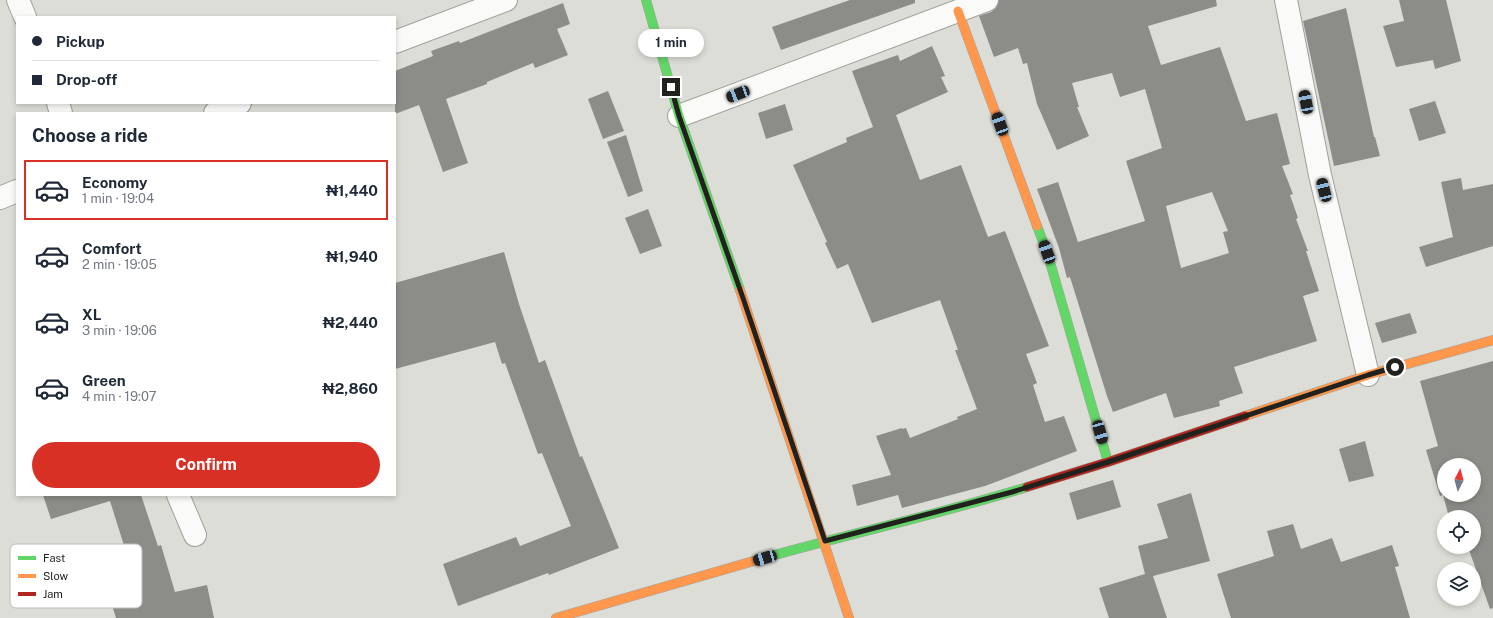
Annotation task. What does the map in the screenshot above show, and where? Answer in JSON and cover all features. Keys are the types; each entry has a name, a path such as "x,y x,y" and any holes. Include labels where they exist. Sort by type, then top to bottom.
{"street":[{"path":"18,0 25,16"},
{"path":"396,42 506,0"},
{"path":"646,0 679,116 825,541 849,618"},
{"path":"679,116 986,0"},
{"path":"1286,0 1320,175 1368,375"},
{"path":"958,11 1047,252 1108,462"},
{"path":"218,112 238,104"},
{"path":"0,198 16,191"},
{"path":"556,618 825,541 998,496 1108,462 1368,375 1493,340"},
{"path":"178,496 195,535"}],"building":[{"path":"850,0 915,0 915,3 781,50 772,27"},
{"path":"999,0 1216,0 1217,6 1148,26 1161,65 1220,47 1246,121 1277,113 1290,164 1282,166 1293,194 1290,195 1298,218 1296,219 1308,251 1306,251 1319,291 1303,296 1317,341 1234,367 1243,393 1219,401 1220,406 1174,418 1166,393 1113,412 1070,277 1067,278 1059,248 1037,189 1058,182 1078,242 1145,221 1126,161 1162,148 1145,89 1120,97 1112,73 1072,83 1079,107 1077,107 1089,136 1057,150 1037,104 1027,63 1023,64 1018,48 994,57 979,16 991,12 996,8","holes":["1212,192 1228,231 1223,232 1229,253 1181,268 1166,206"]},
{"path":"1399,0 1446,0 1461,61 1435,69 1433,60 1396,67 1383,26 1404,21"},
{"path":"563,3 570,24 557,29 568,55 535,68 533,63 487,82 487,84 446,99 468,163 443,172 419,105 396,114 395,112 396,71 433,56 431,51 459,41 460,43"},
{"path":"1346,8 1374,137 1380,156 1334,166 1303,21"},
{"path":"932,46 945,76 941,77 948,92 896,115 920,180 961,165 988,237 1005,231 1049,346 1026,354 1037,383 1033,385 1045,422 1064,416 1077,451 985,486 902,508 898,495 857,506 852,485 891,475 876,436 906,428 910,438 958,419 957,417 977,409 955,350 958,350 940,300 872,323 848,264 837,269 825,243 827,242 793,165 847,142 846,138 873,127 852,71 898,55 900,61"},
{"path":"608,91 624,131 603,139 588,99"},
{"path":"1435,101 1446,133 1419,141 1409,109"},
{"path":"785,104 793,130 766,139 758,113"},
{"path":"626,135 643,191 628,197 607,142"},
{"path":"1461,178 1463,190 1493,184 1493,246 1426,267 1419,247 1453,237 1441,182"},
{"path":"648,209 662,246 640,254 625,218"},
{"path":"504,252 519,304 539,363 545,360 580,457 582,456 619,548 549,575 548,573 458,606 443,564 516,537 520,546 571,526 542,453 538,454 505,363 502,364 495,342 396,369 396,283"},
{"path":"1410,313 1417,333 1382,343 1375,323"},
{"path":"1493,361 1493,608 1490,609 1481,584 1481,562 1473,562 1470,554 1481,554 1481,510 1447,510 1445,502 1481,502 1481,458 1437,458 1437,486 1426,450 1438,446 1420,381"},
{"path":"1365,441 1374,476 1349,482 1339,449"},
{"path":"1113,480 1121,507 1077,520 1069,493"},
{"path":"1191,493 1210,561 1153,576 1167,618 1109,618 1099,588 1145,574 1138,546 1168,538 1157,504"},
{"path":"43,496 141,496 158,546 161,545 175,592 207,585 214,618 116,618 113,608 142,608 142,544 124,544 110,501 51,519"},
{"path":"1293,524 1301,549 1332,538 1341,562 1392,545 1399,566 1395,567 1410,618 1231,618 1217,574 1274,556 1267,531"}],"traffic: fast":[{"path":"646,0 679,116 740,290"},
{"path":"1037,226 1047,252 1108,462"},
{"path":"764,558 962,506 1027,487"}],"traffic: slow":[{"path":"958,11 1037,226"},
{"path":"740,290 849,618"},
{"path":"1245,416 1368,375 1493,340"},
{"path":"556,618 764,558"}],"traffic: jam":[{"path":"1027,487 1108,462 1245,416"}],"route":[{"path":"671,87 679,116 743,298 825,541 1012,492 1108,462 1395,367"}]}
